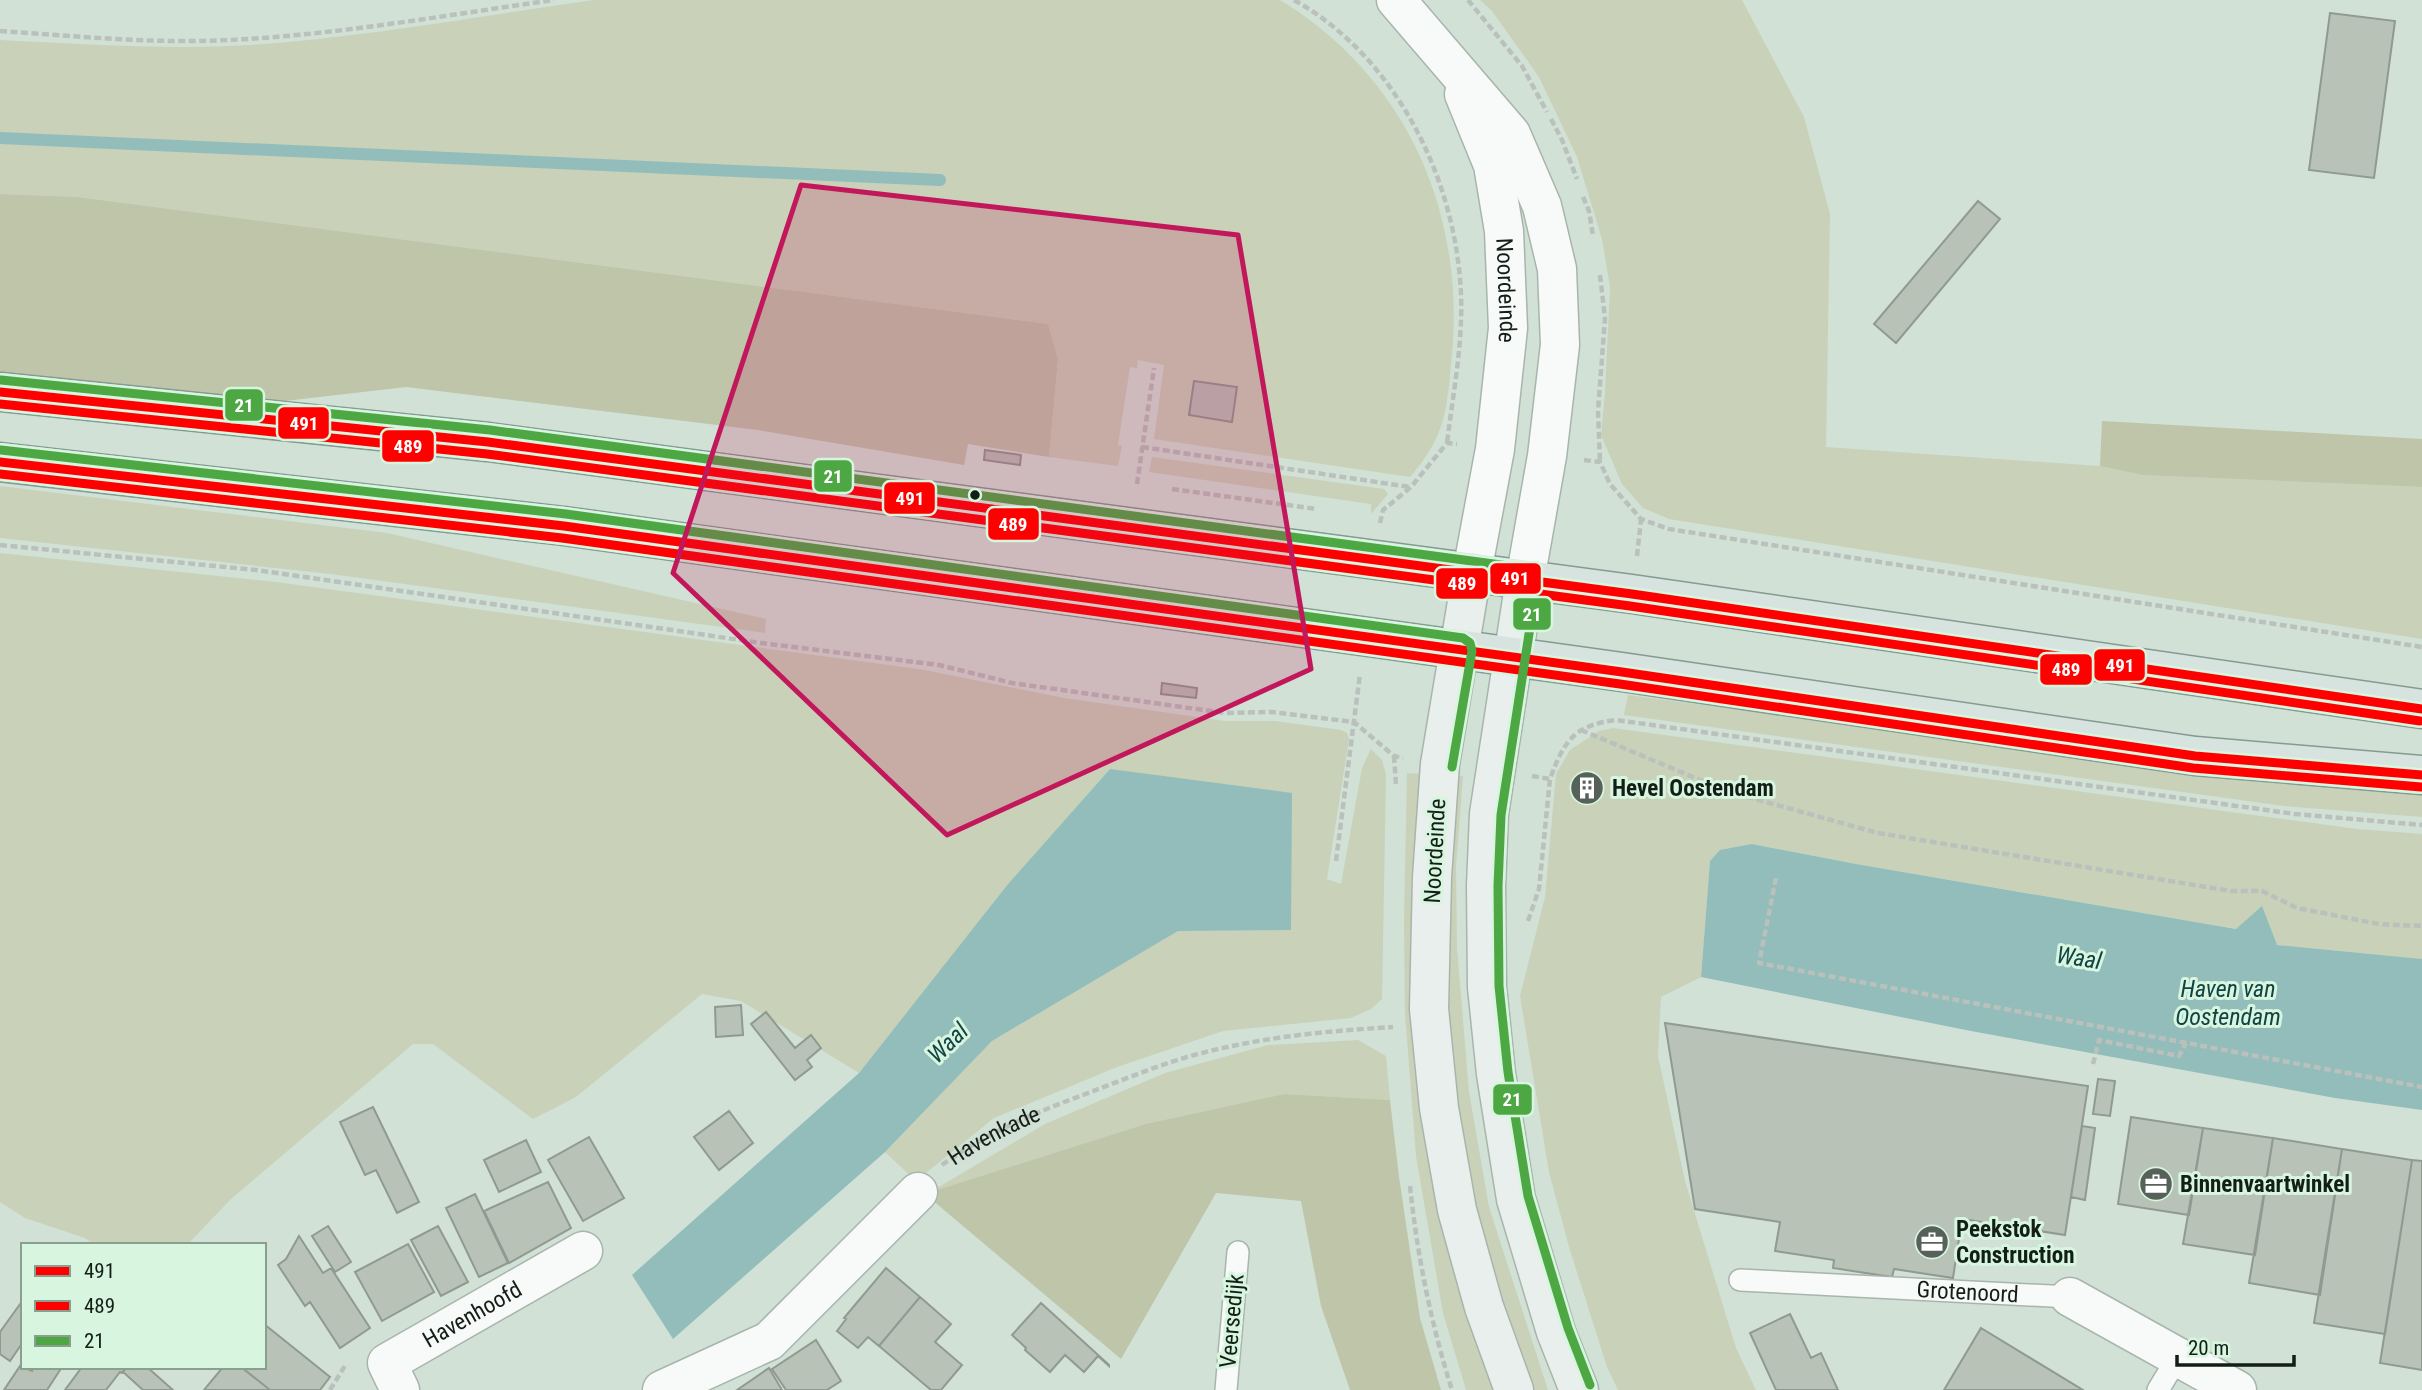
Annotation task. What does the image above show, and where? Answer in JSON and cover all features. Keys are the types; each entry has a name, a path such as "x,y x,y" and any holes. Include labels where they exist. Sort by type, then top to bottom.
{"main road":[{"path":"0,392 488,442 1378,559 2422,709"},
{"path":"0,462 578,528 1842,703 2195,756 2422,775"},
{"name":"Noordeinde","path":"1472,572 1440,764 1432,877 1429,1009 1439,1108 1457,1210 1484,1307 1514,1390"},
{"name":"Noordeinde","path":"1525,580 1489,814 1486,886 1487,987 1496,1074 1516,1199 1556,1332 1579,1390"}],"street":[{"name":"Noordeinde","path":"1396,0 1511,134 1542,206 1557,269 1560,345 1547,456 1525,580"},
{"name":"Noordeinde","path":"1451,63 1493,165 1504,231 1508,328 1495,449 1472,572"},
{"path":"662,1390 769,1341 918,1192"},
{"name":"Havenhoofd","path":"400,1390 387,1363 583,1251"},
{"name":"Grotenoord","path":"2070,1297 2237,1390"}],"lane":[{"name":"Veersedijk","path":"1226,1390 1238,1252"},
{"name":"Grotenoord","path":"1740,1280 2070,1297"},
{"path":"2158,1390 2178,1357"}],"path":[{"path":"0,31 156,40 228,40 324,31 554,0"},
{"name":"Noordeinde","path":"1294,0 1353,43 1384,79 1414,124 1445,202 1455,239 1461,295 1458,358 1447,443"},
{"path":"1137,484 1154,368"},
{"path":"1378,559 1380,517 1383,510 1411,487 1447,443 1495,449"},
{"path":"1142,447 1411,487"},
{"path":"1547,456 1600,463 1610,484 1641,519 1669,529 2422,647"},
{"path":"1172,489 1318,509"},
{"path":"1369,516 1380,517"},
{"path":"0,545 256,570 761,643 939,665 1012,683 1225,713 1271,712 1354,722 1394,756"},
{"path":"1336,860 1365,637"},
{"path":"2422,825 2295,814 1616,720 1598,722 1580,730 1726,791 1878,833 2231,891 2262,891 2297,908 2379,924 2422,926"},
{"path":"1526,927 1539,889 1550,779"},
{"path":"1776,878 1759,963 2422,1087"},
{"name":"Havenkade","path":"918,1192 943,1165 974,1143 1050,1107 1186,1058 1258,1041 1329,1031 1398,1027"},
{"path":"2094,1064 2099,1040 2179,1056 2186,1042"}],"highlighted area":[{"path":"801,185 1238,235 1311,669 947,835 673,573"}],"green space":[{"path":"594,0 1280,0 1324,31 1361,67 1393,107 1418,152 1436,199 1448,249 1453,301 1452,354 1443,420 1431,448 1410,477 1154,439 1164,365 1138,360 1137,368 1130,367 1118,445 1122,446 1118,466 1049,457 1058,359 1048,324 78,197 0,194 0,40 156,47 250,45 379,31"},
{"path":"1480,0 1742,0 1804,117 1830,214 1826,447 2100,466 2142,475 2422,487 2422,639 1669,519 1643,508 1622,484 1601,435 1610,287 1602,239 1577,157 1539,77 1492,11"},
{"path":"0,194 78,197 1048,324 1058,359 1049,457 968,444 964,465 758,430 406,387 276,402 0,373"},
{"path":"2102,421 2422,439 2422,487 2142,475 2100,466"},
{"path":"1152,457 1384,489 1388,494 1371,514 1371,504 1149,472"},
{"path":"0,486 387,533 766,619 765,633 331,574 0,538"},
{"path":"0,553 276,582 925,670 1064,698 1225,721 1275,721 1341,730 1347,733 1349,739 1327,879 1341,884 1362,768 1371,749 1382,760 1386,775 1382,999 1371,1009 1351,1018 1223,1031 1117,1067 994,1118 916,1181 885,1152 992,1041 1178,931 1291,930 1110,769 1008,884 859,1073 741,1001 702,994 576,1097 533,1119 433,1044 413,1044 231,1199 189,1243 92,1243 85,1238 25,1218 0,1202"},
{"path":"1628,695 2273,781 2422,792 2422,817 2284,806 1624,715"},
{"path":"1613,728 2357,829 2422,834 2422,959 2277,945 2237,929 1752,844 1710,861 1701,977 1661,997 1658,1056 1685,1181 1736,1348 1756,1390 1618,1390 1607,1367 1569,1247 1549,1172 1520,996 1545,897 1556,774 1570,750 1599,731"},
{"path":"1407,773 1425,774 1419,991 1506,1390 1466,1390 1443,1313 1416,1156 1405,1013"},
{"path":"1451,775 1463,776 1456,867 1457,948 1469,1092 1489,1207 1548,1390 1526,1390 1472,1227 1447,1092"},
{"path":"1358,1040 1386,1056 1390,1100 1285,1094 927,1194 1045,1124 1165,1073 1268,1045"},
{"path":"1285,1094 1390,1100 1420,1318 1441,1390 1350,1390 1321,1306 1301,1201 1216,1193 1121,1359 925,1194 1146,1124"}],"water":[{"name":"Waal","path":"1110,769 1292,793 1291,930 1178,931 992,1041 885,1152 673,1339 632,1275 859,1073 1008,884"},
{"name":"Haven van Oostendam","path":"1752,844 2236,929 2262,906 2277,945 2422,959 2422,1110 2335,1098 1971,1031 1701,977 1710,861 1720,850"}],"building":[{"path":"2330,13 2395,21 2374,178 2309,170"},
{"path":"1978,201 2000,219 1896,343 1874,324"},
{"path":"1194,381 1237,387 1232,422 1189,415"},
{"path":"985,450 1021,455 1020,465 984,460"},
{"path":"1162,683 1197,688 1196,698 1161,694"},
{"name":"Hevel Oostendam","path":"1576,776 1602,781 1598,800 1572,795"},
{"path":"741,1005 743,1035 716,1037 715,1007"},
{"path":"766,1012 795,1048 811,1035 821,1048 807,1060 812,1067 795,1080 751,1024"},
{"path":"1665,1023 2088,1086 2065,1235 1962,1219 1953,1278 1894,1269 1892,1277 1833,1268 1834,1260 1775,1251 1780,1222 1695,1209"},
{"path":"2098,1079 2115,1081 2110,1116 2093,1114"},
{"path":"373,1107 419,1202 397,1213 376,1170 365,1175 340,1122"},
{"path":"729,1111 753,1143 719,1170 694,1137"},
{"path":"2131,1117 2203,1128 2189,1215 2118,1204"},
{"path":"2082,1126 2095,1128 2085,1200 2071,1197"},
{"path":"2203,1128 2273,1138 2255,1255 2183,1244"},
{"path":"589,1137 624,1198 583,1221 548,1160"},
{"path":"2273,1138 2342,1149 2320,1295 2249,1283"},
{"path":"526,1140 541,1172 499,1192 484,1160"},
{"path":"2342,1149 2412,1160 2385,1334 2314,1323"},
{"path":"2412,1160 2422,1161 2422,1370 2380,1363"},
{"path":"548,1182 571,1228 509,1263 484,1211"},
{"path":"475,1194 508,1263 479,1277 446,1208"},
{"path":"328,1226 351,1262 335,1272 312,1236"},
{"path":"438,1226 468,1282 441,1296 411,1240"},
{"path":"299,1236 323,1273 331,1268 370,1328 340,1348 310,1302 305,1306 278,1265 286,1259"},
{"path":"408,1244 434,1292 382,1321 355,1272"},
{"path":"886,1268 920,1297 879,1346 868,1337 858,1348 837,1331 846,1319 844,1318"},
{"path":"920,1297 951,1324 935,1342 962,1365 941,1390 931,1390 879,1346"},
{"path":"21,1303 21,1345 10,1361 0,1354 0,1332"},
{"path":"1041,1303 1109,1366 1098,1356 1084,1372 1065,1355 1050,1372 1025,1350 1012,1335"},
{"path":"1790,1314 1811,1358 1821,1353 1838,1390 1776,1390 1750,1333"},
{"path":"266,1326 330,1377 320,1390 270,1390 244,1369 266,1369"},
{"path":"1981,1328 2083,1390 1944,1390"},
{"path":"816,1340 841,1381 827,1390 786,1390 772,1369"},
{"path":"21,1364 21,1369 32,1371 61,1369 47,1390 4,1390"},
{"path":"769,1368 782,1390 737,1390"},
{"path":"81,1369 125,1369 106,1390 65,1390"},
{"path":"125,1369 149,1369 173,1390 143,1390 123,1372"},
{"path":"221,1369 244,1369 270,1390 204,1390"}],"waterway":[{"path":"0,138 940,180"}],"transit line":[{"name":"21","path":"1,380 490,430 1531,569 1537,582 1501,815 1498,886 1499,986 1508,1072 1528,1196 1568,1328 1590,1385"},
{"name":"491","path":"0,392 488,442 1632,594 2422,709"},
{"name":"489","path":"0,404 487,454 1630,606 2420,721"},
{"name":"21","path":"1,450 566,514 1463,638 1470,643 1472,651 1452,767"},
{"name":"491","path":"0,462 564,526 1622,672 2195,756 2422,775"},
{"name":"489","path":"0,474 562,538 1620,684 2193,768 2421,787"}],"place":[{"name":"Hevel Oostendam","path":"1587,788"},
{"name":"Binnenvaartwinkel","path":"2156,1184"},
{"name":"Peekstok Construction","path":"1932,1242"}]}
